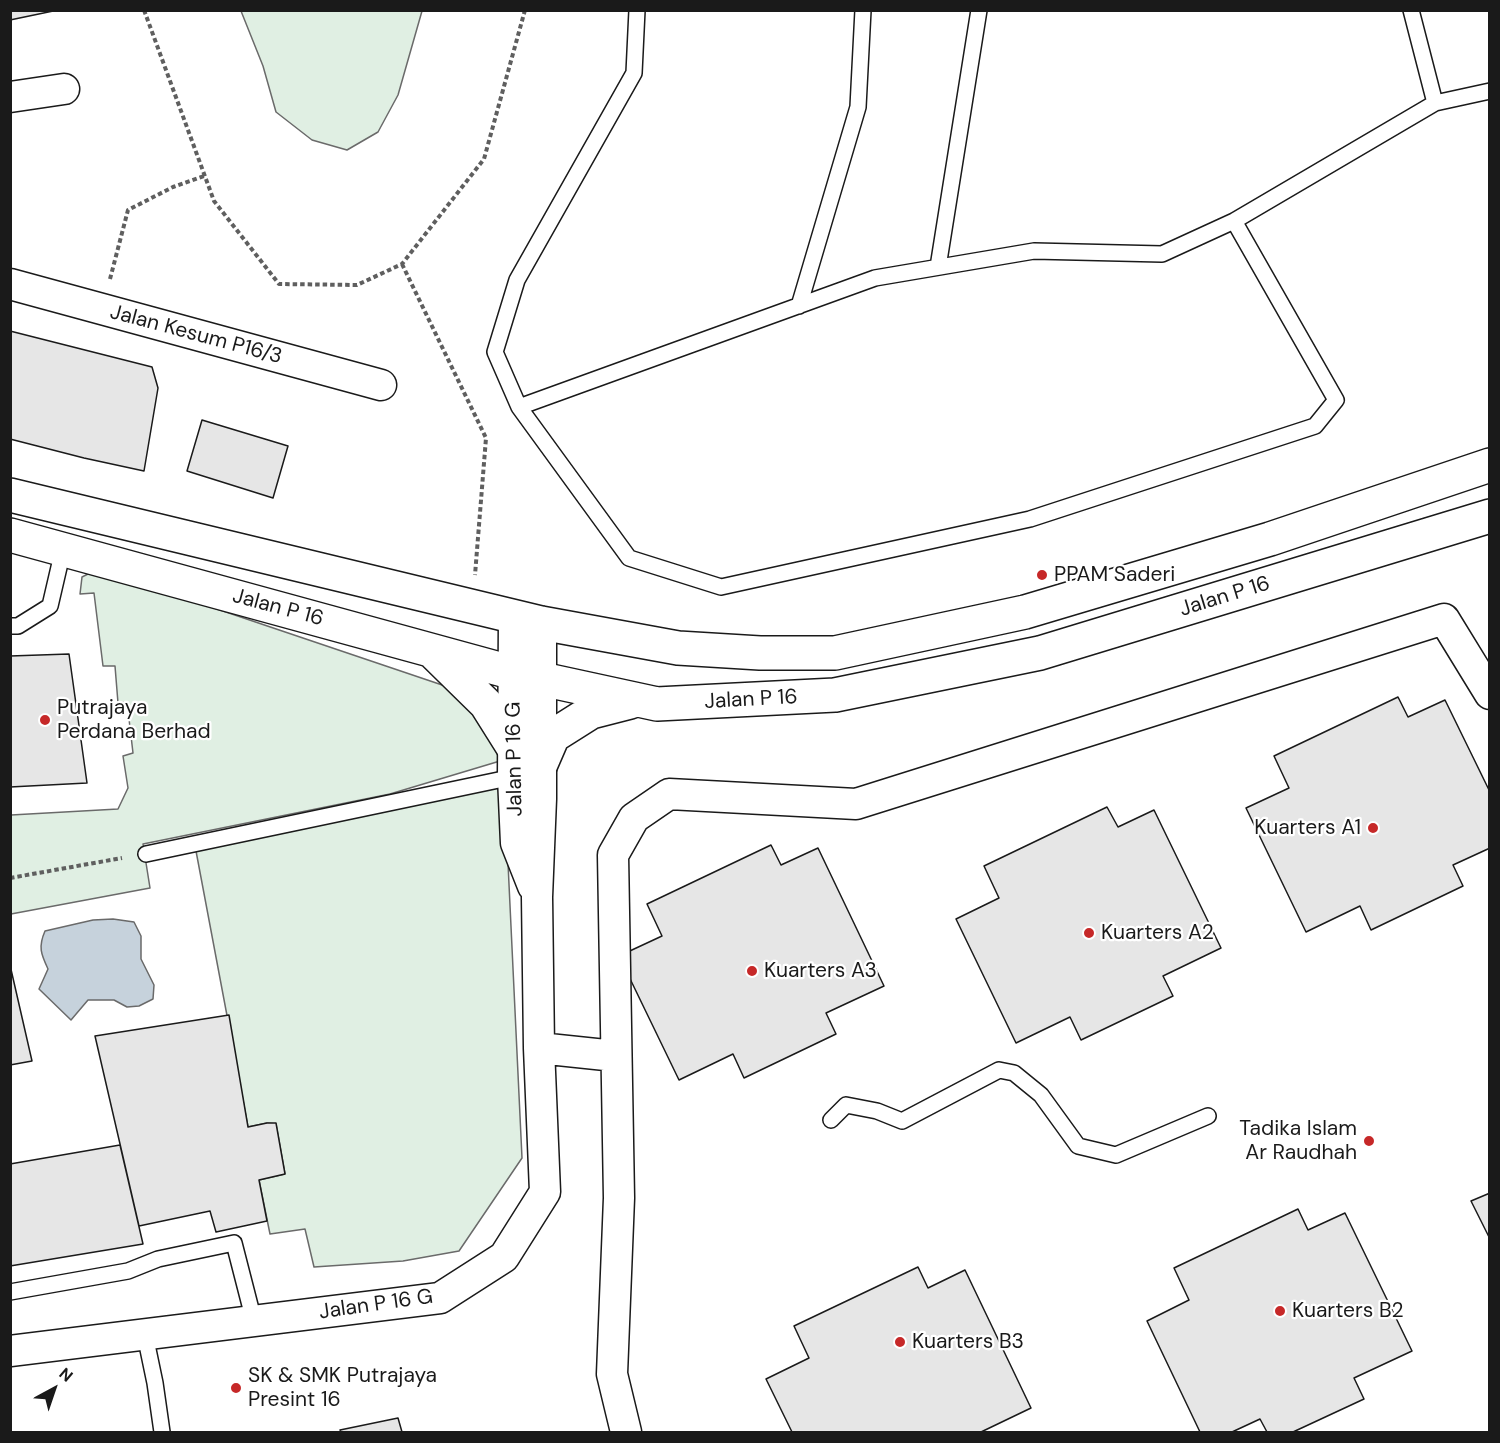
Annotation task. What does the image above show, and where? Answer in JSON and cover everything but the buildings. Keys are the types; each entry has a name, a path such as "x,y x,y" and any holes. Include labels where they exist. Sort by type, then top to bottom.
{"street":[{"path":"10,97 64,89"},
{"name":"Jalan Kesum P16/3","path":"10,284 381,385"},
{"name":"Jalan P 16","path":"10,495 527,620 678,648 760,653 835,653 1025,612 1270,539 1489,465"},
{"name":"Jalan P 16","path":"10,535 527,676 657,704 835,695 1040,653 1490,516"},
{"path":"626,1432 612,1374 619,1198 613,855 634,818 669,794 856,804 1444,619 1490,694"},
{"name":"Jalan P 16 G","path":"10,1351 440,1298 504,1257 545,1192 539,1048 537,897 522,763 527,676 527,620"},
{"path":"431,650 486,704 522,763 553,736 591,712 638,700"},
{"path":"539,1048 615,1056"}],"lane":[{"path":"636,10 634,73 517,280 495,352 519,407 629,558 721,587 1030,519 1315,426 1336,400 1234,221"},
{"path":"799,306 858,107 863,10"},
{"path":"938,267 980,10"},
{"path":"1411,10 1435,103"},
{"path":"519,407 875,278 1034,251 1162,255 1234,221 1435,103 1490,90"},
{"path":"10,626 18,626 50,606 63,550"},
{"path":"146,854 522,763"},
{"path":"831,1120 846,1105 877,1111 902,1121 999,1070 1014,1073 1041,1095 1078,1146 1116,1155 1208,1116"},
{"path":"10,1292 128,1271 158,1259 234,1243 254,1321"},
{"path":"145,1335 162,1432"}],"path":[{"path":"144,10 214,201 279,284 357,285 402,264 484,159 525,10"},
{"path":"101,309 128,210 173,187 204,176"},
{"path":"402,264 486,438 473,606"},
{"path":"10,878 146,854"}],"green space":[{"path":"241,11 422,11 398,95 378,132 347,150 312,140 276,112 263,66"},
{"path":"94,571 137,582 454,689 496,741 500,761 390,794 143,844 150,888 11,914 11,815 118,809 128,788 123,756 133,753 127,702 118,703 115,666 103,666 94,593 80,594 82,577"},
{"path":"504,779 522,1158 459,1251 403,1261 314,1267 305,1229 270,1234 259,1180 285,1174 276,1124 267,1123 248,1127 196,851 398,808"}],"shaded area":[{"path":"113,919 134,922 141,936 141,959 154,985 153,999 139,1006 127,1007 114,1000 88,1000 71,1020 39,989 48,969 41,950 45,931 93,920"}],"place":[{"name":"PPAM Saderi","path":"1042,575"},
{"name":"Putrajaya Perdana Berhad","path":"45,720"},
{"name":"Kuarters A1","path":"1373,828"},
{"name":"Kuarters A2","path":"1089,933"},
{"name":"Kuarters A3","path":"752,971"},
{"name":"Tadika Islam Ar Raudhah","path":"1369,1141"},
{"name":"Kuarters B2","path":"1280,1311"},
{"name":"Kuarters B3","path":"900,1342"},
{"name":"SK & SMK Putrajaya Presint 16","path":"236,1388"}]}
